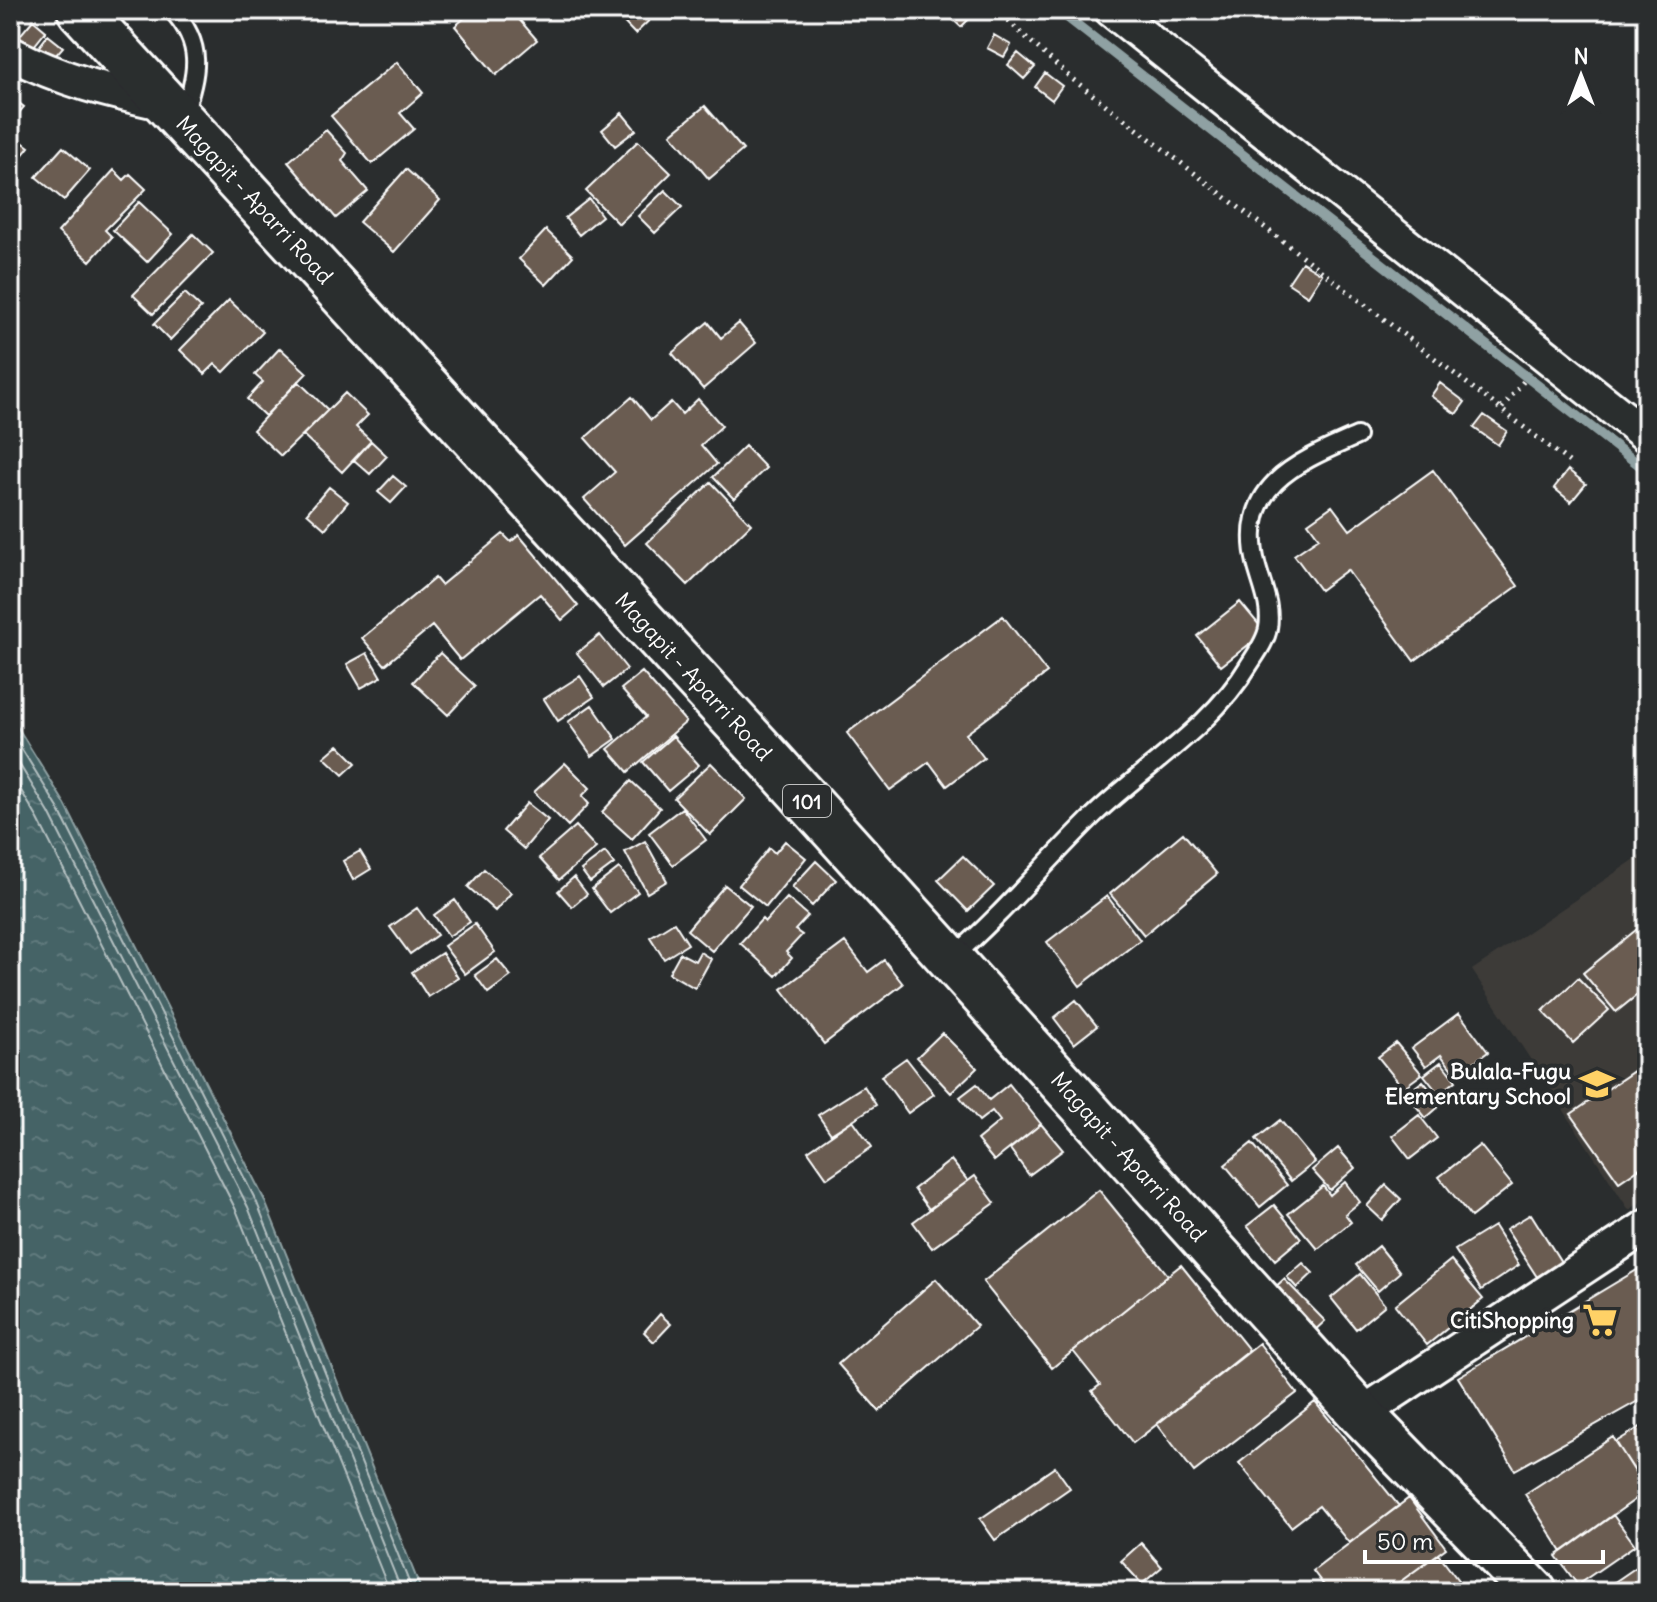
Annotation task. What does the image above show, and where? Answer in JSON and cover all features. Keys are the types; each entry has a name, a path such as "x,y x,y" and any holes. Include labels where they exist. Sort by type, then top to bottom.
{"main road":[{"name":"Magapit - Aparri Road","path":"80,10 950,959 1361,1414 1534,1592"}],"street":[{"path":"1111,10 1647,436"},
{"path":"10,53 49,73 174,112"},
{"path":"1361,1414 1647,1226"}],"lane":[{"path":"172,10 182,20 193,40 196,61 194,86 174,112"},
{"path":"950,959 989,926 1094,815 1222,704 1247,669 1268,629 1267,597 1255,556 1253,536 1261,498 1276,480 1316,454 1357,436"}],"path":[{"path":"996,10 1071,78 1504,406 1573,465"},
{"path":"1504,406 1531,372"}],"shaded area":[{"name":"Bulala-Fugu Elementary School","path":"1647,851 1647,1198 1629,1210 1472,970"}],"water":[{"path":"10,715 65,804 264,1199 422,1592 10,1592"}],"building":[{"path":"474,10 511,10 537,40 496,75 455,26"},
{"path":"612,10 660,10 635,34"},
{"path":"953,10 976,12 961,27 948,15"},
{"path":"33,20 46,31 30,51 16,40"},
{"path":"48,35 63,47 48,64 34,53"},
{"path":"994,35 1011,45 1004,57 987,48"},
{"path":"1018,53 1035,67 1024,79 1008,65"},
{"path":"397,62 423,93 400,113 414,129 372,164 331,116"},
{"path":"1045,73 1062,86 1052,100 1035,87"},
{"path":"10,96 24,107 10,123"},
{"path":"705,106 743,150 709,179 671,134"},
{"path":"622,113 636,130 615,146 602,130"},
{"path":"326,130 347,153 342,161 368,191 336,218 288,162"},
{"path":"14,136 29,147 10,171 10,141"},
{"path":"638,141 671,173 619,224 586,191"},
{"path":"63,147 90,170 64,200 36,177"},
{"path":"406,169 440,200 394,252 359,222"},
{"path":"114,170 124,180 130,174 146,189 105,230 112,237 90,261 58,232"},
{"path":"665,190 682,207 655,233 638,216"},
{"path":"589,199 602,216 579,235 565,218"},
{"path":"139,202 173,234 147,262 113,230"},
{"path":"546,230 573,256 546,285 519,259"},
{"path":"193,234 213,253 153,314 133,295"},
{"path":"1302,262 1322,274 1308,296 1288,283"},
{"path":"185,293 201,308 170,340 154,324"},
{"path":"229,300 263,332 224,372 215,364 205,374 180,350"},
{"path":"708,322 721,338 739,323 756,343 703,389 672,353"},
{"path":"280,348 307,373 265,416 247,399 263,382 255,375"},
{"path":"298,381 328,410 281,456 253,430"},
{"path":"1440,383 1465,402 1456,414 1431,396"},
{"path":"345,393 368,415 356,427 371,441 342,472 303,435"},
{"path":"632,397 651,420 671,402 682,414 698,399 722,426 701,445 717,464 625,545 584,499 615,472 585,438"},
{"path":"1484,415 1507,431 1498,445 1474,428"},
{"path":"371,441 387,456 370,474 354,460"},
{"path":"745,446 766,468 734,499 713,477"},
{"path":"1433,470 1518,586 1414,661 1347,570 1320,590 1294,555 1319,538 1308,523 1332,506 1350,530"},
{"path":"1568,470 1586,484 1571,502 1554,488"},
{"path":"393,476 406,487 391,503 378,492"},
{"path":"711,482 751,524 688,585 647,543"},
{"path":"329,487 348,502 325,529 307,513"},
{"path":"503,534 511,542 519,535 578,606 562,620 540,594 460,660 432,626 385,665 362,638 435,578 441,585"},
{"path":"1240,602 1265,632 1221,666 1197,636"},
{"path":"1003,616 1047,673 966,734 984,758 947,786 929,762 890,790 847,733"},
{"path":"600,635 627,669 604,687 577,653"},
{"path":"367,653 381,677 361,688 347,664"},
{"path":"440,653 475,686 448,715 413,682"},
{"path":"642,672 686,722 628,772 608,749 646,717 621,689"},
{"path":"580,676 594,697 558,721 544,699"},
{"path":"592,705 616,739 592,756 568,722"},
{"path":"673,736 699,765 668,791 643,762"},
{"path":"338,745 356,763 343,775 324,757"},
{"path":"565,763 590,788 582,796 589,804 568,826 534,792"},
{"path":"711,763 746,799 710,835 674,798"},
{"path":"631,781 660,808 632,839 602,812"},
{"path":"527,803 548,820 524,849 503,831"},
{"path":"682,808 706,840 673,865 649,833"},
{"path":"576,826 596,848 559,880 539,858"},
{"path":"1183,833 1217,874 1144,935 1110,894"},
{"path":"645,841 667,881 647,893 625,852"},
{"path":"785,841 806,858 766,907 739,885 769,848 775,853"},
{"path":"360,851 371,869 353,880 343,861"},
{"path":"605,852 614,864 590,882 581,870"},
{"path":"963,856 994,886 968,911 938,880"},
{"path":"816,861 836,880 812,906 792,887"},
{"path":"619,868 638,892 610,913 592,889"},
{"path":"484,869 511,893 495,911 468,887"},
{"path":"574,877 587,894 572,907 558,891"},
{"path":"725,885 751,906 712,951 687,930"},
{"path":"1107,896 1140,940 1080,986 1047,942"},
{"path":"787,898 808,916 795,930 802,935 786,952 792,958 776,976 740,943"},
{"path":"455,900 470,922 449,936 434,915"},
{"path":"417,908 437,935 410,954 390,927"},
{"path":"1647,921 1647,987 1616,1012 1583,973"},
{"path":"674,922 688,944 664,959 650,937"},
{"path":"475,924 495,952 465,974 444,946"},
{"path":"845,942 868,972 884,960 903,984 824,1044 782,989"},
{"path":"700,952 711,959 695,988 669,973 680,953 695,961"},
{"path":"442,953 458,978 428,997 412,972"},
{"path":"497,959 511,976 488,993 475,975"},
{"path":"1578,978 1609,1010 1573,1043 1543,1011"},
{"path":"1076,1000 1097,1026 1074,1044 1054,1018"},
{"path":"1459,1013 1488,1052 1456,1075 1441,1055 1426,1066 1412,1048"},
{"path":"942,1033 977,1068 951,1093 917,1057"},
{"path":"1396,1043 1422,1074 1403,1088 1378,1057"},
{"path":"906,1058 934,1094 908,1113 881,1076"},
{"path":"1441,1062 1456,1081 1439,1094 1424,1075"},
{"path":"1647,1062 1647,1163 1619,1182 1571,1114"},
{"path":"1423,1081 1442,1104 1426,1118 1406,1094"},
{"path":"977,1084 989,1100 1009,1084 1041,1124 994,1161 977,1140 1000,1121 992,1111 979,1121 960,1097"},
{"path":"864,1086 876,1105 831,1134 818,1115"},
{"path":"1419,1115 1437,1138 1410,1159 1392,1136"},
{"path":"853,1120 872,1147 827,1178 808,1151"},
{"path":"1280,1120 1315,1162 1291,1181 1256,1139"},
{"path":"1041,1124 1063,1150 1029,1175 1010,1149"},
{"path":"1252,1143 1287,1185 1260,1207 1225,1165"},
{"path":"1480,1145 1512,1185 1471,1217 1439,1177"},
{"path":"1338,1148 1355,1168 1330,1190 1312,1170"},
{"path":"951,1160 968,1181 929,1209 914,1189"},
{"path":"975,1176 995,1203 932,1248 913,1222"},
{"path":"1345,1182 1360,1202 1345,1214 1351,1222 1318,1249 1288,1214 1323,1186 1330,1195"},
{"path":"1386,1185 1401,1199 1382,1220 1367,1206"},
{"path":"1099,1190 1168,1275 1052,1368 983,1282"},
{"path":"1274,1205 1301,1238 1275,1260 1247,1226"},
{"path":"1531,1214 1561,1262 1537,1277 1506,1229"},
{"path":"1494,1226 1519,1265 1481,1290 1455,1250"},
{"path":"1379,1246 1400,1272 1378,1291 1356,1265"},
{"path":"1451,1260 1483,1299 1427,1345 1395,1305"},
{"path":"1303,1263 1313,1273 1297,1288 1287,1277"},
{"name":"CitiShopping","path":"1647,1264 1647,1396 1515,1470 1458,1377"},
{"path":"1181,1265 1250,1351 1133,1443 1092,1391 1100,1385 1073,1351"},
{"path":"1360,1274 1385,1305 1356,1329 1331,1298"},
{"path":"936,1279 977,1326 879,1411 838,1364"},
{"path":"1284,1279 1325,1321 1312,1333 1271,1291"},
{"path":"660,1314 671,1324 654,1342 644,1332"},
{"path":"1259,1343 1297,1393 1194,1472 1157,1424"},
{"path":"1315,1402 1399,1506 1349,1543 1319,1506 1291,1527 1239,1463"},
{"path":"1647,1423 1647,1474 1640,1479 1616,1442"},
{"path":"1613,1437 1647,1491 1562,1552 1525,1494"},
{"path":"1055,1467 1070,1488 995,1540 980,1519"},
{"path":"1409,1498 1446,1548 1386,1592 1329,1592 1313,1571"},
{"path":"1613,1515 1635,1545 1580,1583 1580,1588 1556,1556"},
{"path":"1141,1543 1162,1567 1142,1584 1121,1561"},
{"path":"1438,1554 1467,1592 1386,1592"},
{"path":"1647,1560 1647,1592 1600,1592 1635,1568"}],"waterway":[{"path":"1058,10 1647,471"}],"place":[{"name":"Bulala-Fugu Elementary School","path":"1597,1084"},
{"name":"CitiShopping","path":"1600,1320"}]}
